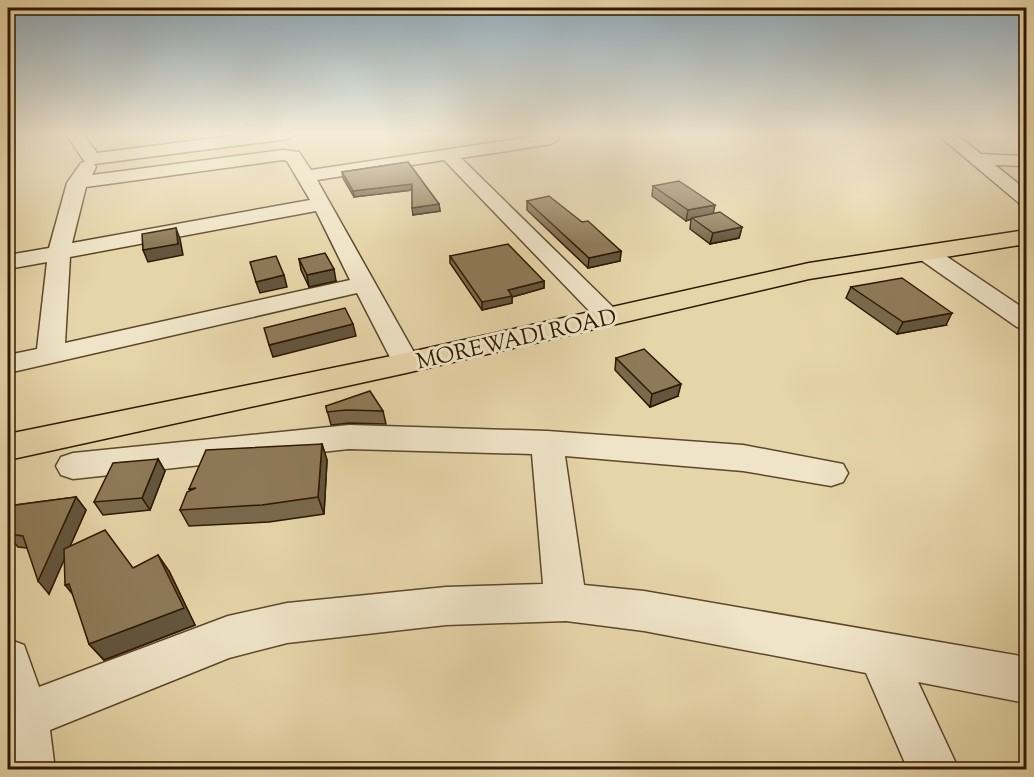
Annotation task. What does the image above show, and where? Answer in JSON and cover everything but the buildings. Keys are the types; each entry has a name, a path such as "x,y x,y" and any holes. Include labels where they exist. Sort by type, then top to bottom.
{"main road":[{"name":"MOREWADI ROAD","path":"8,447 406,363 809,271 1026,237"}],"street":[{"path":"50,354 60,252 79,170"},
{"path":"76,183 170,170"},
{"path":"302,170 406,363"},
{"path":"306,176 345,170"},
{"path":"463,170 610,317"},
{"path":"991,170 1026,199"},
{"path":"8,262 322,204"},
{"path":"926,253 1026,321"},
{"path":"8,364 364,284"},
{"path":"73,466 349,437 547,443 742,458 831,473"},
{"path":"547,443 566,603"},
{"path":"16,722 228,637 287,623 446,606 566,603 644,611 1026,680"},
{"path":"880,653 934,770"},
{"path":"8,661 16,722 30,770"}]}
